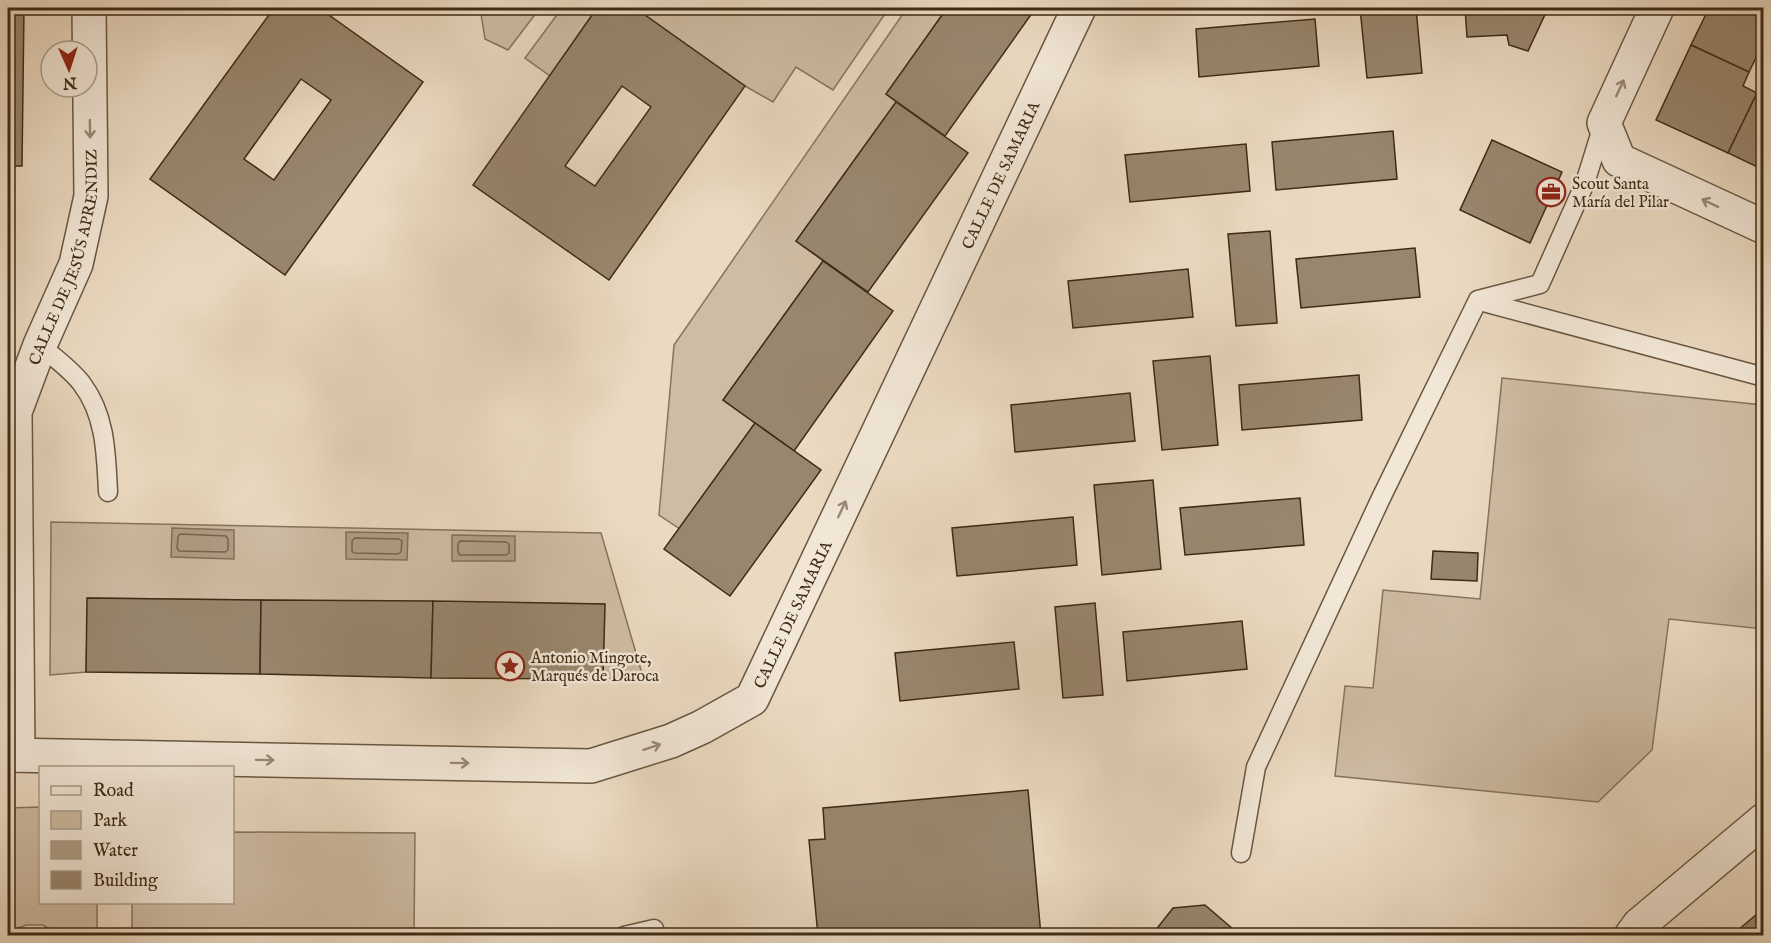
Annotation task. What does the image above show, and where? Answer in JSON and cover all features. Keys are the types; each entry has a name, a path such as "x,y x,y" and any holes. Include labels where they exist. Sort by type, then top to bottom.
{"street":[{"name":"CALLE DE JESÚS APRENDIZ","path":"13,755 15,412 40,345 76,264 91,196 89,8"},
{"name":"CALLE DE SAMARIA","path":"13,755 591,766 671,741 702,727 752,699 1079,8"},
{"path":"1657,8 1604,123 1619,160 1764,227"},
{"path":"1631,936 1639,925 1764,820"}],"lane":[{"path":"1241,853 1256,767 1381,498 1478,300 1540,284 1585,183 1604,123"},
{"path":"1478,300 1764,377"},
{"path":"40,345 82,384 97,411 105,441 108,492"},
{"path":"624,936 654,929"}],"green space":[{"path":"480,8 540,8 508,50 485,39"},
{"path":"562,8 597,8 550,76 525,58"},
{"path":"635,8 889,8 833,90 796,67 773,102 745,86"},
{"path":"907,8 947,8 886,94 896,102 796,241 823,261 723,400 755,423 680,529 659,515 674,345"},
{"path":"1502,378 1763,405 1763,629 1669,619 1652,750 1598,802 1335,776 1345,686 1373,688 1383,590 1480,599"},
{"path":"51,522 601,533 643,677 603,679 604,604 88,598 86,672 50,675"},
{"path":"39,807 39,904 97,904 97,935 60,935 43,925 26,925 8,932 8,808"},
{"path":"234,832 415,833 414,935 132,935 132,904 234,904"}],"water":[{"path":"172,528 234,530 234,559 171,557"},
{"path":"346,532 408,533 407,560 346,559"},
{"path":"452,535 515,536 515,561 452,561"}],"building":[{"path":"8,8 24,8 22,166 8,166"},
{"path":"274,8 319,8 423,82 285,275 150,179","holes":["301,79 331,100 274,180 244,159"]},
{"path":"597,8 635,8 745,86 609,280 473,185","holes":["622,86 651,107 595,186 565,166"]},
{"path":"947,8 1035,9 945,136 886,94"},
{"path":"1360,8 1416,8 1422,73 1367,78"},
{"path":"1465,8 1548,8 1528,51 1509,45 1507,35 1467,37"},
{"path":"1709,8 1764,8 1764,41 1749,72 1691,45"},
{"path":"1315,19 1319,66 1199,77 1196,29"},
{"path":"1691,45 1749,72 1743,86 1757,93 1728,153 1656,120"},
{"path":"1757,93 1764,96 1764,170 1728,153"},
{"path":"896,102 968,153 868,292 796,241"},
{"path":"1393,131 1397,179 1276,190 1272,142"},
{"path":"1492,140 1562,172 1530,243 1460,210"},
{"path":"1246,144 1250,191 1130,202 1125,155"},
{"path":"1270,231 1277,323 1236,326 1228,234"},
{"path":"1415,248 1420,297 1301,308 1296,259"},
{"path":"823,261 893,311 794,451 723,400"},
{"path":"1188,269 1193,317 1073,328 1068,281"},
{"path":"1210,356 1218,445 1162,450 1153,361"},
{"path":"1359,375 1362,420 1242,430 1239,385"},
{"path":"1130,393 1135,441 1015,452 1011,405"},
{"path":"755,423 821,470 730,596 664,549"},
{"path":"1153,480 1161,569 1102,575 1094,485"},
{"path":"1300,498 1304,545 1185,555 1180,508"},
{"path":"1073,517 1077,565 957,576 952,528"},
{"path":"1433,551 1478,553 1477,581 1431,579"},
{"path":"87,598 261,600 260,674 86,672"},
{"path":"261,600 433,601 431,678 260,674"},
{"path":"433,601 605,604 603,679 431,678"},
{"path":"1095,603 1103,695 1063,698 1055,607"},
{"path":"1242,621 1247,669 1127,681 1123,632"},
{"path":"1014,642 1019,689 900,701 895,653"},
{"path":"1028,790 1041,936 818,936 809,840 825,839 823,808"},
{"path":"1205,905 1241,936 1151,936 1173,908"},
{"path":"1764,908 1764,936 1731,936"}],"place":[{"name":"Scout Santa María del Pilar","path":"1551,192"},
{"name":"Antonio Mingote, Marqués de Daroca","path":"510,666"}]}
